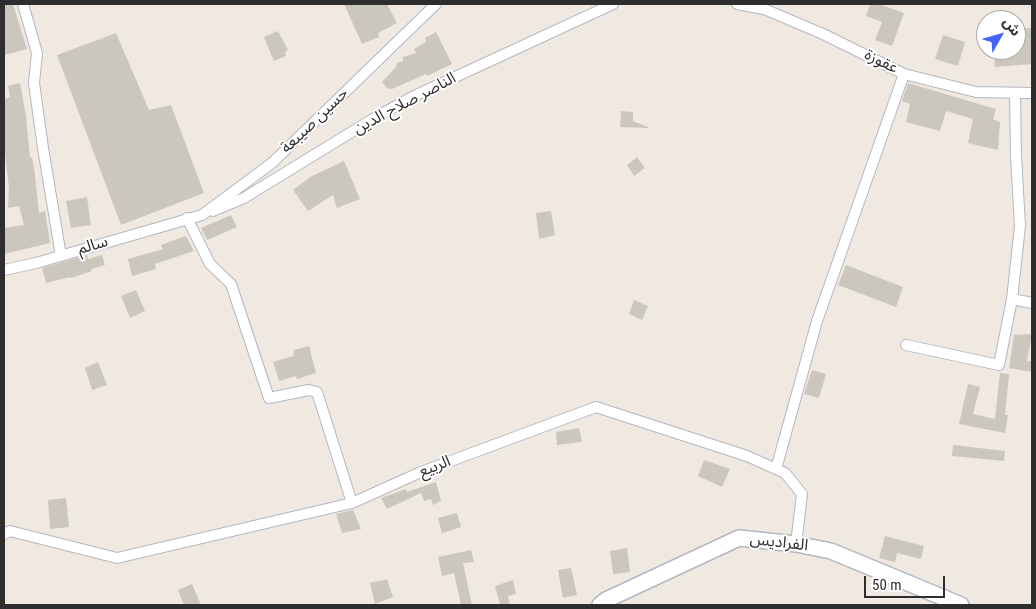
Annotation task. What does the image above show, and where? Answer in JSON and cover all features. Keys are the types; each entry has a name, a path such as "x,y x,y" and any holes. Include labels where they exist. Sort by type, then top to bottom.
{"street":[{"path":"23,4 37,53 34,83 42,148 61,256"},
{"name":"حسين صيبعة","path":"185,219 202,215 272,163 436,4"},
{"name":"الناصر صلاح الدين","path":"202,215 244,198 412,97 613,4"},
{"name":"عقوزة","path":"737,4 764,9 823,34 904,74 976,92 1032,93"},
{"path":"776,469 831,280 904,74"},
{"path":"906,345 999,365 1012,298 1020,226 1015,93"},
{"path":"185,219 210,264 231,284 269,398 310,390 317,392 352,504"},
{"name":"سالم","path":"4,270 36,264 185,219"},
{"path":"1012,298 1032,303"},
{"name":"الربيع","path":"4,534 10,531 117,558 352,504 421,472 596,407 747,456 785,473 802,494 796,544"},
{"name":"الفراديس","path":"600,605 606,600 739,538 796,544 831,551 961,605"}],"building":[{"path":"4,4 13,4 27,49 5,55 4,50"},
{"path":"344,4 387,4 397,23 378,33 379,37 362,44"},
{"path":"870,4 879,4 904,13 892,46 875,40 882,22 866,16"},
{"path":"1026,28 1032,28 1032,64 995,67 995,60 1026,60"},
{"path":"278,31 288,50 285,52 286,56 274,61 264,37"},
{"path":"436,32 452,64 392,89 387,88 382,82 396,67 397,63 403,61 403,57 416,53 414,49 426,42 425,38"},
{"path":"116,33 149,110 171,105 204,193 121,225 57,55"},
{"path":"943,35 965,42 958,66 935,59"},
{"path":"20,83 26,116 30,157 32,157 35,175 39,213 45,211 50,243 4,254 4,228 24,225 19,206 8,208 9,188 4,154 4,99 10,97 8,86"},
{"path":"908,83 996,109 993,119 1000,122 998,150 968,143 973,119 946,111 940,131 906,122 910,104 902,101"},
{"path":"621,111 633,112 633,121 648,128 620,127"},
{"path":"637,157 645,168 634,176 627,165"},
{"path":"344,161 360,199 337,208 333,195 308,211 293,190 312,176"},
{"path":"87,197 91,225 71,228 66,201"},
{"path":"551,211 555,235 539,239 536,213"},
{"path":"231,215 237,227 207,240 201,228"},
{"path":"186,236 194,251 155,264 156,269 132,276 128,259 163,249 161,245"},
{"path":"87,255 88,259 102,255 105,265 71,278 46,283 42,268"},
{"path":"846,265 903,287 896,307 838,285"},
{"path":"136,290 145,311 130,318 121,296"},
{"path":"634,300 648,306 642,320 629,314"},
{"path":"1032,334 1027,361 1032,361 1032,372 1009,368 1014,335"},
{"path":"309,346 316,373 297,379 296,376 279,381 273,362 293,356 294,350"},
{"path":"98,362 107,385 92,390 85,368"},
{"path":"812,370 826,374 819,398 804,394"},
{"path":"1000,373 1009,374 1005,415 1008,415 1005,433 959,424 968,384 980,387 973,414 995,419"},
{"path":"579,428 582,442 557,445 556,432"},
{"path":"953,445 1005,451 1004,461 952,456"},
{"path":"704,460 730,469 722,487 698,476"},
{"path":"436,482 441,501 433,505 431,499 424,501 421,493 387,509 381,498 406,489 407,492"},
{"path":"66,498 69,527 50,529 48,500"},
{"path":"353,510 361,529 342,533 336,514"},
{"path":"457,513 461,527 442,533 438,518"},
{"path":"885,536 924,546 921,559 897,553 895,562 879,558"},
{"path":"627,548 630,572 613,574 610,551"},
{"path":"471,550 474,562 463,563 472,605 461,605 454,573 442,576 438,557"},
{"path":"571,568 577,595 563,598 558,570"},
{"path":"387,579 393,597 375,604 370,583"},
{"path":"513,580 516,594 508,596 510,605 500,605 495,586"},
{"path":"192,584 201,605 184,605 178,590"}]}
